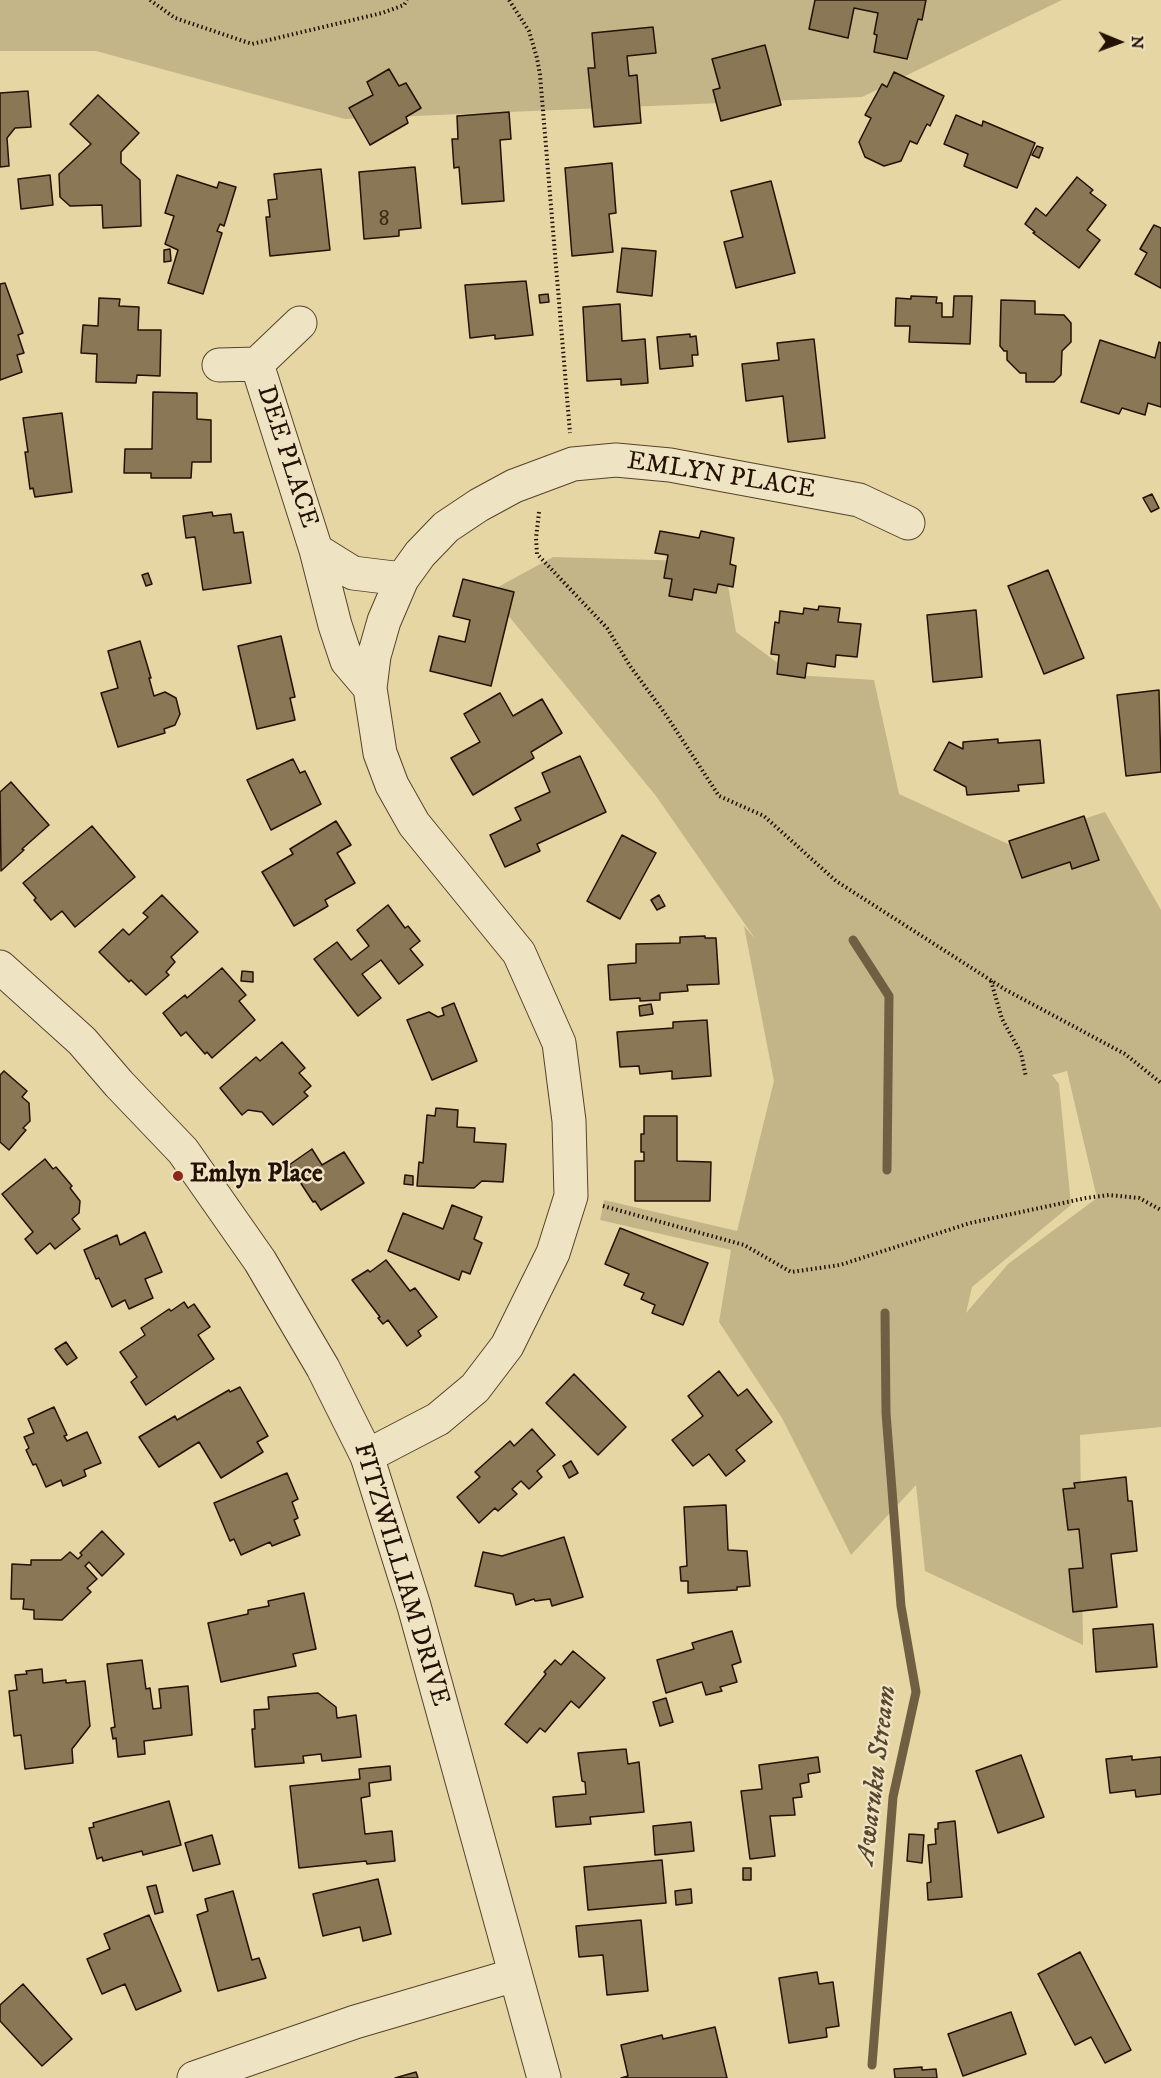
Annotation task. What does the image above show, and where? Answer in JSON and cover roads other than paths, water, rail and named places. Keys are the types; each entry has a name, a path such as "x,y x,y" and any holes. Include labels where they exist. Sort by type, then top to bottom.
{"street":[{"name":"DEE PLACE","path":"219,364 257,364 300,323"},
{"name":"DEE PLACE","path":"257,364 316,550 335,625 347,661 370,688"},
{"name":"EMLYN PLACE","path":"367,1456 438,1419 475,1388 507,1346 553,1253 571,1196 569,1121 559,1043 519,953 414,824 392,785 380,753 373,720 370,688 374,656 384,621 402,579 420,554 446,527 479,504 514,486 573,464 616,460 670,465 859,500 908,523"},
{"name":"DEE PLACE","path":"316,550 353,573 402,579"},
{"name":"FITZWILLIAM DRIVE","path":"0,967 82,1041 119,1084 183,1151 260,1261 323,1368 367,1456 414,1606 544,2078"},
{"path":"194,2078 355,2022 515,1975"}],"waterway":[{"name":"Awaruku Stream","path":"853,940 889,996 887,1170"},
{"name":"Awaruku Stream","path":"872,2065 893,1797 916,1692 901,1606 886,1413 885,1313"}],"place":[{"name":"Emlyn Place","path":"178,1176"}]}
